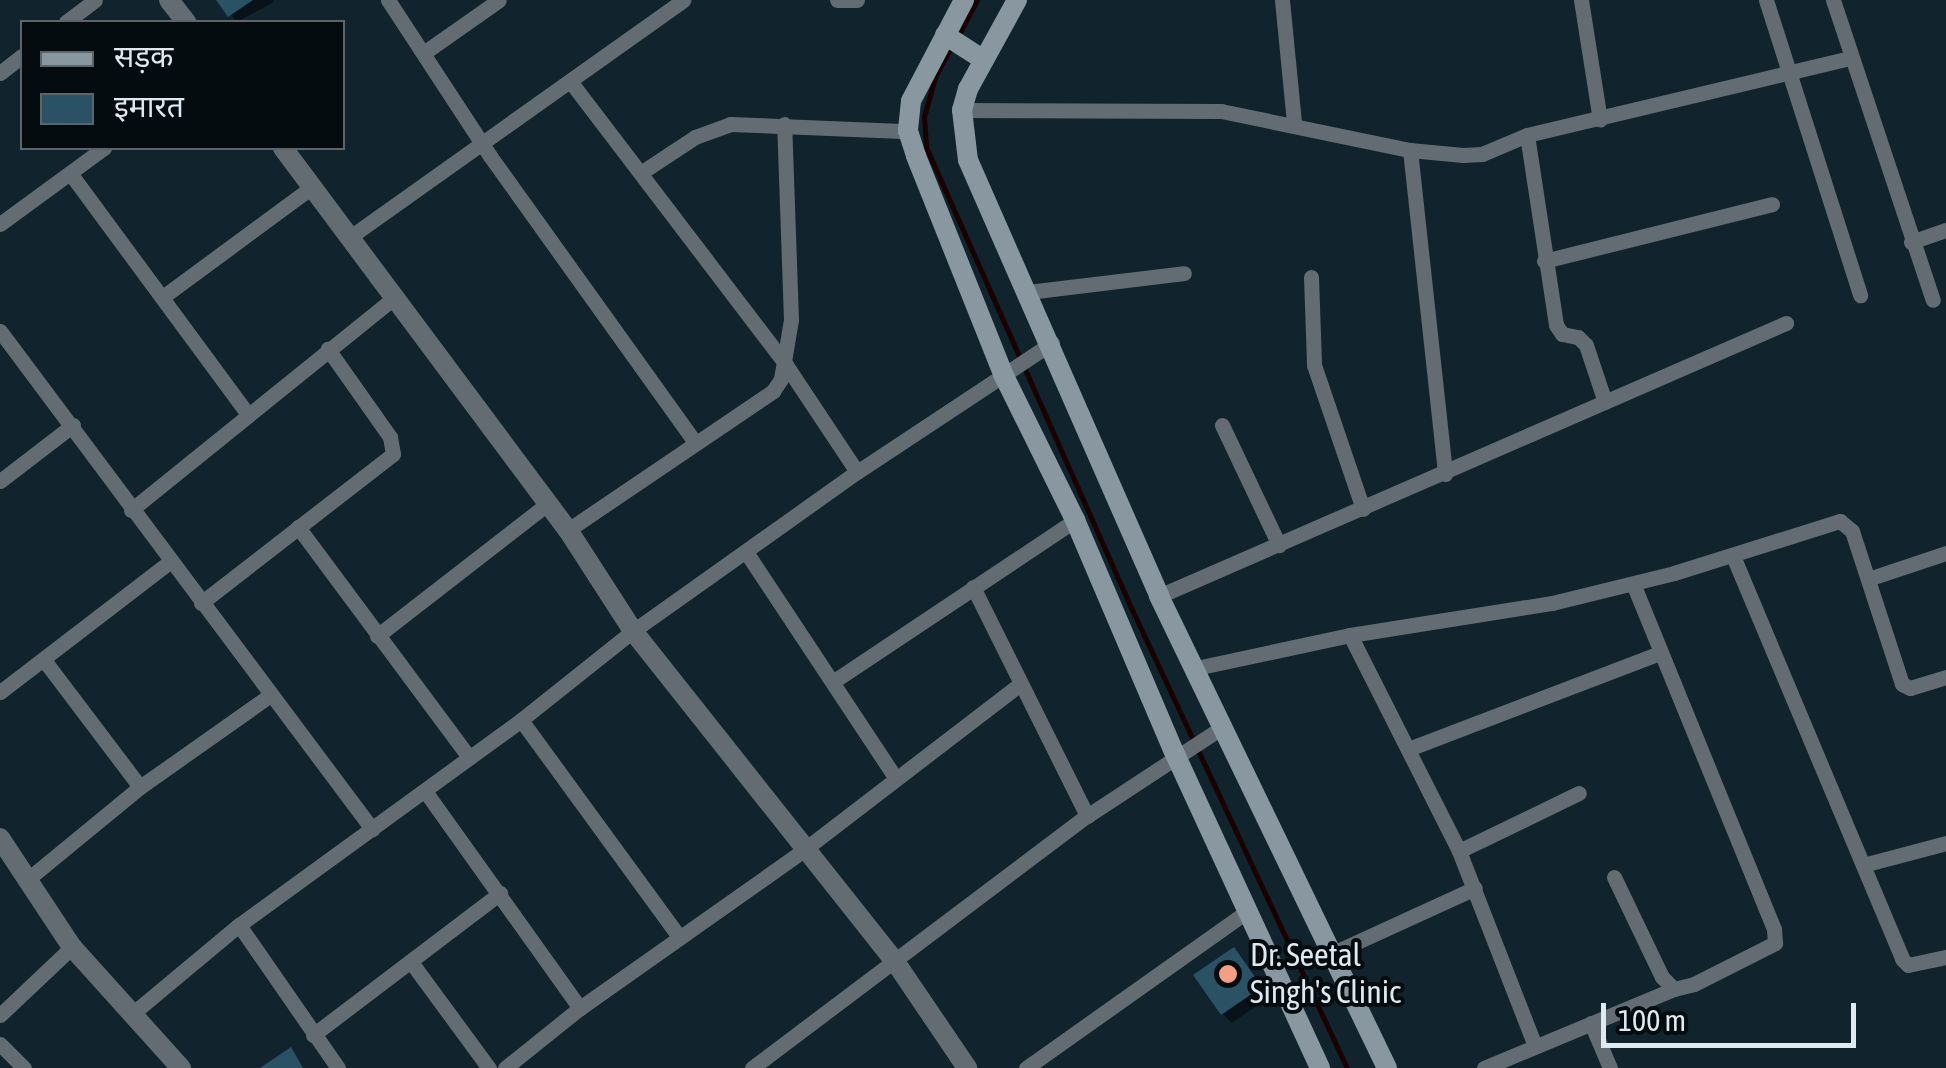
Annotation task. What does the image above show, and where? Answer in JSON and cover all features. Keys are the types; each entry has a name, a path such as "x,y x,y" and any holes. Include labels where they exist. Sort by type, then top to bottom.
{"main road":[{"path":"964,0 911,102 908,132 1180,752 1246,912 1320,1068"},
{"path":"1017,0 978,57 962,110 968,160 1028,292 1046,346 1159,596 1196,668 1214,732 1333,953 1387,1068"},
{"path":"948,37 978,57"}],"street":[{"path":"69,20 95,0"},
{"path":"169,0 184,20"},
{"path":"388,0 481,141 694,442"},
{"path":"425,52 479,6 498,0"},
{"path":"350,237 683,0"},
{"path":"836,0 857,0"},
{"path":"1282,0 1294,123"},
{"path":"1581,0 1600,120"},
{"path":"1766,0 1860,295"},
{"path":"1833,0 1933,300"},
{"path":"0,73 20,58"},
{"path":"962,110 1221,111 1294,123 1410,150 1473,155 1528,135 1850,58"},
{"path":"570,80 786,365 856,472"},
{"path":"642,172 695,137 751,121 908,132"},
{"path":"568,530 773,391 786,365 791,320 784,124"},
{"path":"1528,135 1556,325 1562,334 1578,338 1586,345 1605,402"},
{"path":"0,224 101,150"},
{"path":"285,150 568,530 632,631 896,963 967,1068"},
{"path":"1410,150 1445,474"},
{"path":"70,173 247,413"},
{"path":"164,296 313,186"},
{"path":"1544,261 1772,204"},
{"path":"1911,242 1946,230"},
{"path":"1028,292 1184,273"},
{"path":"1311,278 1314,365 1363,509"},
{"path":"131,510 394,298"},
{"path":"1159,596 1786,323"},
{"path":"0,331 372,829"},
{"path":"132,1014 239,925 521,720 632,631 856,472 1046,346"},
{"path":"201,602 394,450 390,437 328,349"},
{"path":"0,482 73,424"},
{"path":"1222,426 1279,545"},
{"path":"377,636 547,504"},
{"path":"834,681 1075,520"},
{"path":"1196,668 1350,635 1504,612 1633,584 1840,521 1852,531 1902,684 1910,688 1946,677"},
{"path":"298,527 468,756"},
{"path":"746,552 896,778"},
{"path":"1868,579 1946,553"},
{"path":"1733,556 1905,964 1946,956"},
{"path":"0,692 172,561"},
{"path":"1484,1068 1694,984 1769,949 1776,936 1633,584"},
{"path":"973,587 1087,816"},
{"path":"1350,635 1411,748 1459,851 1535,1046"},
{"path":"1411,748 1660,652"},
{"path":"44,660 140,787"},
{"path":"504,1068 580,1008 805,849 1019,684"},
{"path":"28,879 140,787 269,696"},
{"path":"521,720 678,937"},
{"path":"752,1068 1087,816 1214,732"},
{"path":"425,791 580,1008"},
{"path":"1459,851 1579,793"},
{"path":"0,838 72,947 181,1068"},
{"path":"1863,864 1946,844"},
{"path":"1614,877 1662,977 1674,989"},
{"path":"1333,953 1475,888"},
{"path":"313,1035 500,894"},
{"path":"1026,1068 1246,912"},
{"path":"239,925 338,1068"},
{"path":"0,1015 72,947"},
{"path":"411,962 489,1068"},
{"path":"1591,1022 1610,1068"},
{"path":"0,1044 24,1068"}],"building":[{"path":"216,0 253,0 228,17"},
{"path":"1234,947 1262,987 1221,1015 1193,975"},
{"path":"291,1047 303,1068 260,1068"}],"waterway":[{"path":"959,34 977,0"},
{"path":"953,44 935,77 924,117 926,147 1127,599 1347,1068"}],"place":[{"name":"Dr. Seetal Singh's Clinic","path":"1228,974"}]}
